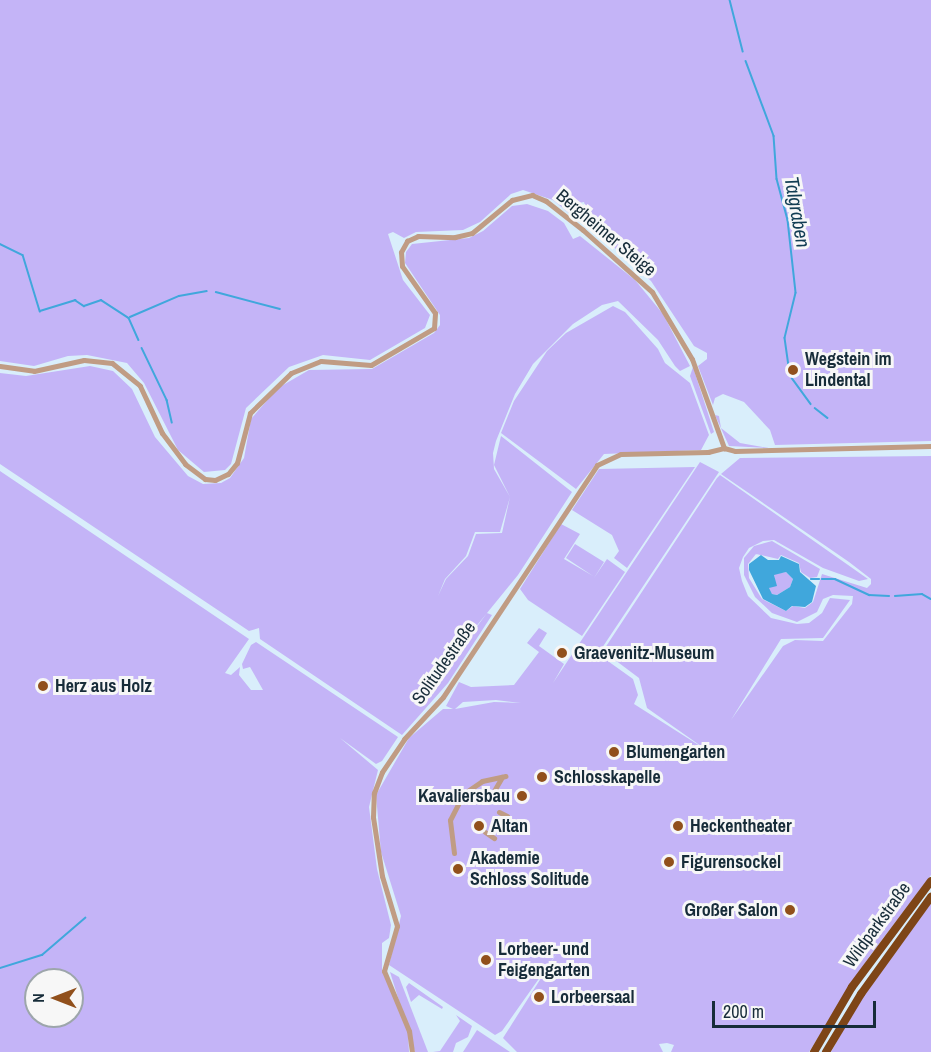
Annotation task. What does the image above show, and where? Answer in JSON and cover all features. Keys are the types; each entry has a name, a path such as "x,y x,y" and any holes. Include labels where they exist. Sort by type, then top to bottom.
{"highway":[{"name":"Wildparkstraße","path":"814,1052 866,968 931,881"},
{"name":"Wildparkstraße","path":"826,1052 872,978 931,897"}],"street":[{"name":"Bergheimer Steige","path":"0,366 34,371 97,360 123,369 140,386 162,433 185,464 205,479 215,480 228,474 237,463 250,413 291,374 321,361 371,365 434,328 435,313 402,266 401,252 407,242 418,236 455,237 472,233 513,200 532,195 546,201 583,230 652,291 692,359 724,448"},
{"name":"Solitudestraße","path":"412,1052 410,1031 384,971 397,926 382,876 373,817 374,793 382,772 404,739 443,698 597,465 621,454 707,453 724,448 737,451 931,446"},
{"path":"454,853 449,827 456,813 470,792 482,781 504,777 495,789"},
{"path":"499,812 507,816"},
{"path":"485,832 494,838"}],"shaded area":[{"path":"0,0 931,0 931,441 775,445 770,430 744,402 723,394 715,398 713,405 698,366 707,359 707,353 694,346 651,281 592,227 584,202 578,203 581,218 576,219 553,200 523,190 511,194 480,222 463,230 416,232 404,238 393,232 388,234 403,280 430,315 425,328 370,360 323,355 289,367 246,408 231,464 225,470 204,472 178,450 144,383 127,363 87,355 68,356 34,366 0,361"},
{"path":"527,204 548,211 564,223 573,239 580,236 635,280 663,314 690,366 680,371 658,340 618,301 602,305 573,324 533,364 515,394 496,441 493,453 494,469 510,497 494,465 501,436 572,492 518,575 487,613 492,615 448,683 402,735 260,639 259,628 249,631 0,464 0,373 26,376 90,366 113,371 132,389 155,437 188,476 203,484 221,483 230,478 244,458 251,419 278,388 309,370 372,369 434,333 440,325 440,315 405,263 406,252 412,244 469,238 483,231 512,206","holes":["510,497 502,533 476,534 468,556 446,579 438,596 445,579 466,556 475,532 500,532","486,614 438,679 426,688"]},
{"path":"613,306 625,312 658,349 665,363 690,383 709,435 701,450 604,454 576,489 501,433 514,401 547,351 566,333"},
{"path":"693,367 714,432 711,434 690,376"},
{"path":"715,415 719,416 721,428 740,443 769,448 729,446"},
{"path":"931,456 931,875 869,957 809,1052 671,1052 674,1045 667,1043 659,1044 663,1052 517,1052 503,1038 557,953 502,1031 495,1035 389,965 401,916 381,852 376,795 409,738 443,709 453,709 446,706 459,682 471,687 514,685 539,652 527,643 539,628 547,633 539,646 564,664 553,683 700,462 719,472 598,654 633,679 638,695 634,704 708,751 647,708 639,678 603,651 717,478 720,475 868,579 859,581 823,568 774,540 763,541 749,548 743,557 739,568 742,581 748,596 771,618 797,624 809,623 822,613 830,598 850,600 823,638 781,639 731,720 783,646 795,640 823,641 852,604 853,596 833,595 823,599 817,612 797,622 772,613 755,597 744,575 744,558 754,546 772,541 820,569 817,577 810,578 801,572 799,563 781,555 778,559 756,554 748,564 749,578 762,599 786,611 793,606 805,608 813,602 822,574 867,588 871,584 871,579 849,562 721,474 740,458","holes":["496,700 521,703 494,702 455,709 463,702"]},
{"path":"695,467 627,568 614,558 619,551 612,535 572,510 599,469"},
{"path":"0,471 249,639 225,673 231,675 240,667 239,675 251,690 263,690 250,667 243,669 242,664 251,645 256,642 398,737 382,761 376,764 340,738 378,770 369,807 377,869 391,925 389,938 382,943 382,970 408,1032 409,1052 0,1052"},
{"path":"561,524 580,534 564,559 593,576 566,558 575,544 604,562 594,578 607,559 625,572 582,636 528,600 520,589"},
{"path":"786,572 793,579 790,587 777,595 772,594 768,589 775,583 774,574"},
{"path":"931,903 931,1052 831,1052 858,1004"},
{"path":"390,972 399,977 428,1052 415,1052"},
{"path":"409,983 443,1007 442,1009 419,995 411,1002 406,987"},
{"path":"456,1015 472,1026 468,1037 456,1043 453,1052 433,1052 440,1051 460,1021"},
{"path":"477,1030 510,1052 463,1052"}],"water":[{"path":"761,555 768,560 779,560 781,556 799,564 800,572 816,586 812,602 805,607 792,606 786,611 763,599 749,570 749,564","holes":["786,572 793,579 790,587 777,595 772,594 769,588 777,586 774,575"]}],"waterway":[{"name":"Talgraben","path":"730,0 743,51"},
{"name":"Talgraben","path":"746,61 774,136 777,179 788,220 796,293 785,338 790,372"},
{"path":"0,244 23,255 40,311 75,300 84,306 101,300 129,318 139,340"},
{"path":"130,317 179,296 207,291"},
{"path":"216,292 280,309"},
{"path":"142,348 167,400 172,422"},
{"name":"Talgraben","path":"792,378 811,404"},
{"name":"Talgraben","path":"815,408 828,418"},
{"path":"811,579 819,579"},
{"path":"822,579 835,579 869,595 889,596"},
{"path":"895,596 922,594 931,599"},
{"path":"0,968 42,955 85,918"}],"place":[{"name":"Wegstein im Lindental","path":"793,370"},
{"name":"Graevenitz-Museum","path":"562,653"},
{"name":"Herz aus Holz","path":"43,686"},
{"name":"Blumengarten","path":"614,752"},
{"name":"Schlosskapelle","path":"542,777"},
{"name":"Kavaliersbau","path":"522,796"},
{"name":"Altan","path":"479,826"},
{"name":"Heckentheater","path":"678,826"},
{"name":"Figurensockel","path":"669,862"},
{"name":"Akademie Schloss Solitude","path":"458,869"},
{"name":"Großer Salon","path":"790,910"},
{"name":"Lorbeer- und Feigengarten","path":"486,960"},
{"name":"Lorbeersaal","path":"539,997"}]}
